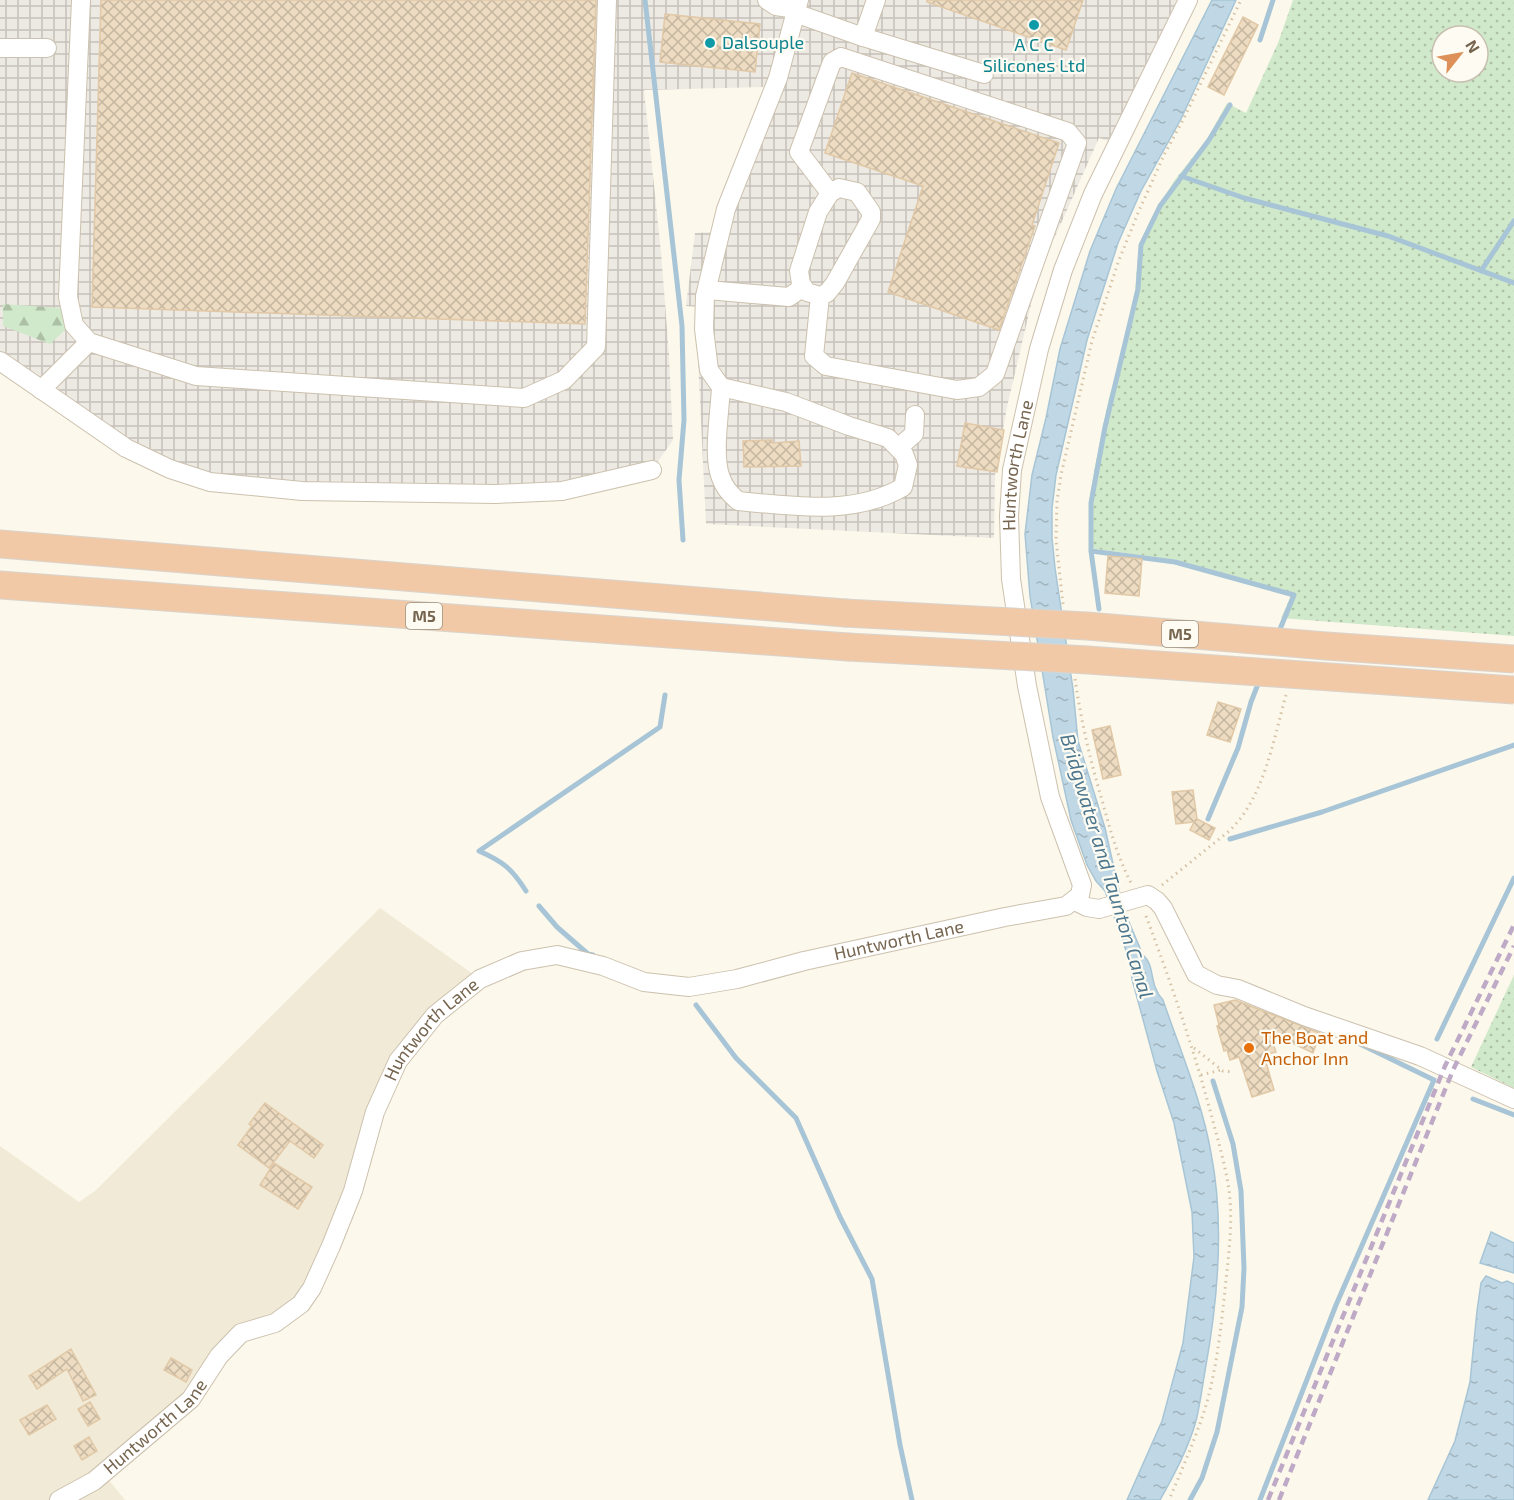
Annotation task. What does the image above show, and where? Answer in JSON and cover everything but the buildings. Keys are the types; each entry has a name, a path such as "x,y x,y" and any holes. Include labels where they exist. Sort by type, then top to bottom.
{"highway":[{"name":"M5","path":"0,544 845,613 1087,626 1514,659"},
{"name":"M5","path":"0,585 848,647 1134,663 1514,690"}],"street":[{"path":"81,0 68,297 74,325 88,342 196,376 524,398 564,380 596,347 607,0"},
{"path":"767,0 776,6 797,7 863,37 984,74"},
{"path":"863,37 876,0"},
{"name":"Huntworth Lane","path":"59,1500 94,1481 190,1399 219,1356 241,1333 275,1323 301,1304 312,1288 353,1191 375,1112 398,1061 435,1015 480,979 522,961 557,955 603,966 644,982 689,987 737,979 804,961 1066,906 1075,901 1082,891 1082,885 1050,797 1027,686 1011,579 1009,516 1012,470 1039,349 1063,270 1103,174 1188,0"},
{"path":"721,387 786,402 888,438 904,454 908,465 903,487 872,501 826,508 738,501 730,494 721,478 717,459 721,387 709,370 704,329 707,290 726,209 778,78 797,7"},
{"path":"0,48 47,48"},
{"path":"820,296 814,356 826,366 957,390 979,387 994,374 1077,143 1068,132 841,57 832,62 799,152 830,194"},
{"path":"839,188 857,192 871,212 872,219 835,283 820,296 807,292 798,271 818,212 830,194 839,188"},
{"path":"707,290 789,297 803,287"},
{"path":"41,390 88,342"},
{"path":"0,361 126,448 170,469 210,482 302,491 496,494 562,491 652,470"},
{"path":"898,448 914,434 915,415"},
{"path":"1075,901 1087,907 1099,909 1136,898 1157,901 1196,974 1217,985 1238,989 1304,1016 1420,1056 1514,1099"}],"path":[{"path":"1065,614 1056,540 1057,501 1092,341 1119,260 1142,204 1241,0"},
{"path":"1073,670 1082,725 1118,857 1171,981 1201,1075 1224,1161 1229,1193 1231,1241 1221,1330 1206,1404 1187,1459 1169,1500"},
{"path":"1136,898 1238,823 1262,775 1286,695"},
{"path":"1192,1047 1221,1070"},
{"path":"1201,1075 1221,1070 1234,1072"}],"shaded area":[{"path":"0,0 1188,0 1117,144 1099,138 1038,275 1007,407 995,475 994,538 706,524 698,360 699,307 686,306 695,233 712,232 765,87 644,90 661,252 673,440 652,470 562,491 302,491 170,469 0,361"},
{"path":"380,908 480,979 398,1061 301,1304 241,1333 191,1399 99,1468 125,1500 0,1500 0,1146 79,1202 95,1191"}],"green space":[{"path":"1293,0 1514,0 1514,636 1281,618 1290,598 1290,592 1177,560 1089,548 1089,502 1109,398 1135,291 1139,246 1152,217 1174,181 1208,138 1227,103 1246,113 1278,43"},
{"path":"3,304 61,308 68,316 66,329 50,344 3,326"},
{"path":"1514,975 1514,1088 1471,1067"}],"water":[{"name":"Bridgwater and Taunton Canal","path":"1212,0 1236,0 1181,119 1141,191 1118,243 1087,340 1056,475 1052,508 1055,568 1073,689 1078,741 1105,828 1123,908 1143,955 1150,964 1155,988 1163,1000 1196,1095 1211,1153 1218,1207 1218,1262 1210,1344 1193,1431 1185,1452 1160,1500 1127,1500 1162,1421 1183,1343 1194,1257 1192,1212 1174,1123 1157,1071 1132,979 1130,962 1105,891 1087,865 1071,820 1053,737 1030,596 1025,534 1032,475 1060,349 1090,251 1116,189"},
{"path":"1491,1232 1514,1243 1514,1273 1480,1263"},
{"path":"1486,1276 1502,1283 1507,1281 1514,1284 1514,1500 1428,1500 1455,1441 1470,1382 1481,1283"}],"waterway":[{"path":"645,0 682,326 684,420 679,480 683,540"},
{"path":"1260,40 1273,0"},
{"path":"1099,609 1091,551 1091,503 1105,427 1138,289 1141,245 1160,206 1209,140 1230,105"},
{"path":"1181,176 1244,198 1388,236 1514,283"},
{"path":"1481,271 1514,221"},
{"path":"1091,551 1175,562 1294,595 1278,634"},
{"path":"1208,819 1238,748 1260,679"},
{"path":"526,891 507,867 479,851 660,727 665,695"},
{"path":"1230,839 1322,812 1514,745"},
{"path":"1437,1039 1514,878"},
{"path":"539,906 557,927 588,954 593,955"},
{"path":"696,1005 736,1058 796,1118 840,1217 872,1279 900,1445 912,1500"},
{"path":"1260,1500 1336,1305 1434,1080 1358,1043"},
{"path":"1190,1500 1202,1478 1217,1432 1242,1307 1244,1268 1241,1191 1233,1144 1213,1081"},
{"path":"1473,1099 1514,1115"}],"railway":[{"path":"1268,1500 1445,1066 1514,925"},
{"path":"1279,1500 1453,1070 1514,946"}],"place":[{"name":"A C C Silicones Ltd","path":"1034,25"},
{"name":"Dalsouple","path":"710,43"},
{"name":"The Boat and Anchor Inn","path":"1249,1048"}]}
